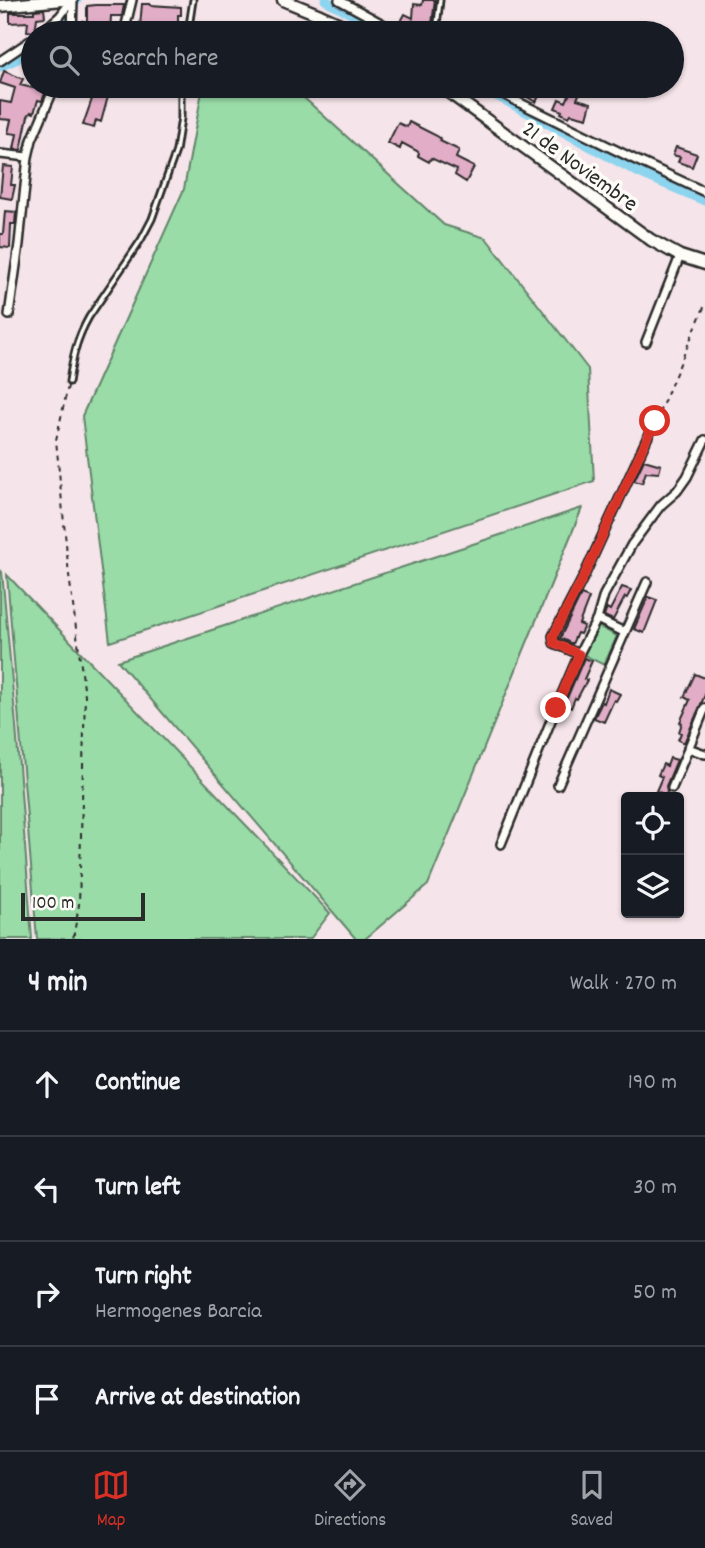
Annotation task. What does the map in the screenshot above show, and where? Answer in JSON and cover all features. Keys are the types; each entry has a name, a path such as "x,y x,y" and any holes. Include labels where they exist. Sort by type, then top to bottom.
{"street":[{"path":"0,5 63,0"},
{"path":"54,21 72,0"},
{"path":"72,0 72,21"},
{"path":"127,21 132,0"},
{"path":"283,0 333,21"},
{"path":"340,0 378,21"},
{"path":"0,61 21,47"},
{"path":"9,315 28,158 32,140 50,98"},
{"name":"21 de Noviembre","path":"456,98 651,240 680,256 705,264"},
{"path":"511,98 705,191"},
{"path":"0,154 28,158"},
{"path":"646,342 680,256"},
{"path":"579,654 554,643 553,636 584,576 655,421"},
{"path":"501,844 579,654 597,619 604,595 632,544 661,505 677,491 687,477 705,440"},
{"path":"558,785 646,582"},
{"path":"597,619 624,632"},
{"path":"672,788 705,708"},
{"path":"688,748 705,754"}],"lane":[{"path":"190,21 193,0"},
{"path":"437,21 440,0"},
{"path":"69,382 75,346 81,331 141,240 156,209 176,151 181,98"}],"path":[{"path":"655,421 705,305"},
{"path":"69,382 57,440 69,575 85,696 79,905 73,939"}],"green space":[{"path":"201,98 304,98 444,225 486,238 588,369 594,481 110,642 82,416 184,189"},
{"path":"582,508 428,885 365,939 356,939 118,661"},
{"path":"0,570 16,726 32,939 0,939"},
{"path":"7,575 330,913 310,939 37,939"},
{"path":"598,626 617,636 604,665 584,655"}],"building":[{"path":"423,0 435,0 432,21 401,21 405,14 413,18 414,4 422,5"},
{"path":"142,4 181,7 178,21 140,21"},
{"path":"124,5 122,16 111,16 111,21 87,21 87,6"},
{"path":"44,9 45,17 37,18 37,21 10,23 10,13 34,13 34,10"},
{"path":"4,71 21,78 21,98 43,98 42,101 38,100 34,113 31,112 28,116 21,150 14,149 17,134 8,133 11,120 0,119 0,101 11,103 15,88 0,83"},
{"path":"90,98 108,98 101,122 96,120 94,128 83,125 92,99"},
{"path":"568,98 577,98 591,103 587,118 571,114 569,117 555,108 559,99 566,102"},
{"path":"409,122 459,150 456,158 474,167 466,182 455,175 457,170 431,158 429,162 402,143 400,149 388,143 398,123 407,127"},
{"path":"676,147 697,154 692,167 678,162 680,157 673,155"},
{"path":"3,166 13,167 11,185 15,185 12,199 0,197"},
{"path":"5,211 16,212 15,224 11,224 10,248 0,247"},
{"path":"644,460 661,465 659,473 646,472 642,483 634,481"},
{"path":"622,587 631,590 613,620 604,616"},
{"path":"581,595 589,598 579,624 584,626 572,644 560,638"},
{"path":"648,597 657,600 644,633 634,629"},
{"path":"584,658 592,661 584,679 587,680 571,708 564,705"},
{"path":"695,674 705,678 705,695 684,743 678,740 681,733 680,722 690,700 684,697"},
{"path":"609,689 620,694 616,701 614,700 604,722 594,718"},
{"path":"670,758 677,760 666,786 667,792 658,792 656,791 662,777 658,775 663,764 667,766"}],"waterway":[{"path":"63,21 77,0"},
{"path":"325,0 364,21"},
{"path":"0,67 21,57"},
{"path":"500,98 639,173 705,201"}],"route":[{"path":"556,708 579,654 554,643 553,636 584,576 655,421"}]}
